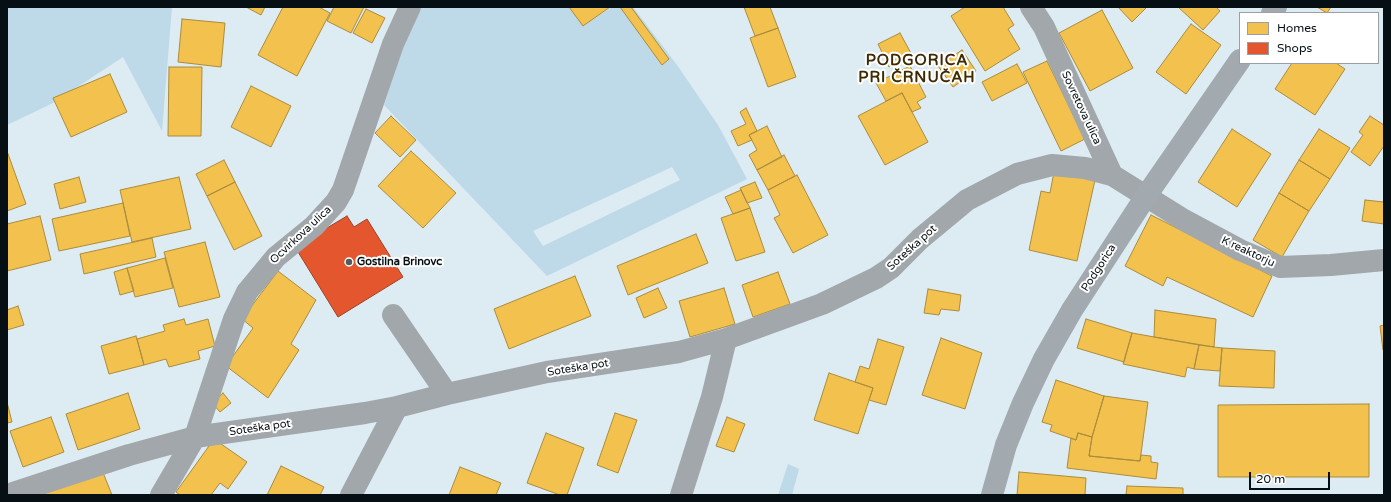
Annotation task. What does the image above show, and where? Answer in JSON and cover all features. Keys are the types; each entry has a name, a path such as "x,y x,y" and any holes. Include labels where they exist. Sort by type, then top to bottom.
{"main road":[{"name":"Podgorica","path":"992,495 1006,445 1023,403 1044,359 1072,310 1146,196 1239,61"}],"street":[{"name":"Ocvirkova ulica","path":"161,495 194,437 234,319 247,292 276,257 314,226 336,202 343,190 393,44 410,7"},
{"name":"Sovretova ulica","path":"1030,7 1044,27 1112,175"},
{"name":"Soteška pot","path":"7,495 129,455 194,437 397,407 447,394 547,372 679,352 726,339 822,304 876,278 891,268 920,239 967,200 1017,174 1052,165 1085,168 1112,175"},
{"path":"1112,175 1146,196"},
{"name":"K reaktorju","path":"1146,196 1184,220 1240,250 1280,267 1331,266 1384,260"},
{"path":"393,315 447,394"},
{"path":"681,495 712,397 726,339"},
{"path":"351,495 397,407"}],"shaded area":[{"path":"7,7 172,7 162,131 123,57 53,103 7,125"},
{"path":"422,7 570,7 584,25 612,7 633,7 677,65 718,125 747,179 547,276 384,105 411,25","holes":["672,167 680,180 543,246 533,231"]},
{"path":"788,464 799,469 792,495 778,495"}],"building: Homes":[{"path":"246,7 265,7 261,15"},
{"path":"283,7 319,7 330,13 297,76 258,55"},
{"path":"334,7 364,7 351,33 327,21"},
{"path":"569,7 610,7 583,26"},
{"path":"620,7 631,7 669,59 662,65"},
{"path":"744,7 770,7 778,28 755,36"},
{"path":"965,7 1003,7 1014,25 1008,29 1020,49 985,71 951,16"},
{"path":"1118,7 1147,7 1132,22"},
{"path":"1178,7 1216,7 1220,11 1203,30"},
{"path":"1317,7 1331,7 1328,12"},
{"path":"366,9 385,18 372,43 353,33"},
{"path":"1102,10 1133,68 1090,91 1059,33"},
{"path":"182,19 225,23 221,67 178,62"},
{"path":"1191,24 1221,45 1186,94 1156,72"},
{"path":"778,28 796,77 768,87 750,38"},
{"path":"900,33 912,55 889,67 878,44"},
{"path":"962,50 976,71 953,87 938,66"},
{"path":"1047,61 1085,139 1061,151 1023,72"},
{"path":"1017,64 1027,83 992,101 982,82"},
{"path":"1291,64 1338,64 1345,69 1315,115 1275,89"},
{"path":"910,66 926,97 917,102 921,108 912,112 902,93 886,101 876,83"},
{"path":"169,67 202,67 201,136 168,136"},
{"path":"110,74 127,112 71,137 53,98"},
{"path":"251,86 291,106 271,147 231,127"},
{"path":"902,93 928,142 885,165 858,116"},
{"path":"746,108 757,131 749,135 752,140 738,146 731,131 746,124 740,112"},
{"path":"391,116 416,140 400,157 375,133"},
{"path":"1370,116 1384,125 1384,146 1370,166 1351,152 1363,135 1359,132"},
{"path":"767,126 782,157 757,170 749,155 757,150 749,135"},
{"path":"1232,129 1271,154 1237,207 1198,182"},
{"path":"1319,129 1350,148 1330,179 1299,160"},
{"path":"7,151 26,204 7,211"},
{"path":"411,151 456,193 423,228 378,186"},
{"path":"784,155 795,176 768,190 757,170"},
{"path":"224,160 235,182 207,196 196,174"},
{"path":"1299,160 1330,179 1309,211 1279,193"},
{"path":"1054,172 1095,180 1077,261 1029,250 1041,191 1050,193"},
{"path":"797,175 828,235 793,253 774,218 780,215 768,190"},
{"path":"79,177 86,202 60,209 54,184"},
{"path":"179,177 191,229 132,242 120,190"},
{"path":"235,182 262,236 234,250 207,196"},
{"path":"755,182 762,198 747,203 740,188"},
{"path":"741,190 750,208 733,214 725,197"},
{"path":"1279,193 1309,211 1282,257 1253,240"},
{"path":"1365,200 1384,202 1384,224 1362,221"},
{"path":"123,203 130,236 59,251 52,219"},
{"path":"750,208 765,252 736,261 721,218"},
{"path":"1151,215 1272,276 1253,317 1167,277 1163,286 1125,266"},
{"path":"40,216 51,260 7,271 7,224"},
{"path":"696,234 708,263 628,295 617,266"},
{"path":"152,238 156,257 84,274 80,254"},
{"path":"205,242 220,297 179,307 164,252"},
{"path":"165,258 173,288 135,297 127,268"},
{"path":"127,268 134,291 120,295 114,272"},
{"path":"278,271 316,300 291,344 299,350 268,398 226,366 253,328 242,319"},
{"path":"778,272 790,304 753,317 742,285"},
{"path":"575,276 591,316 509,349 494,309"},
{"path":"658,288 667,308 644,318 636,298"},
{"path":"724,288 735,324 690,337 679,301"},
{"path":"928,289 961,295 959,311 941,309 939,315 924,313"},
{"path":"18,306 24,325 7,330 7,310"},
{"path":"1155,310 1216,319 1214,347 1154,337"},
{"path":"184,319 186,325 208,319 215,346 198,351 200,359 169,367 166,359 144,365 137,339 165,331 163,325"},
{"path":"1086,319 1132,333 1124,362 1077,348"},
{"path":"1384,325 1384,350 1383,350 1380,326"},
{"path":"1132,333 1199,345 1194,369 1187,367 1185,377 1123,364"},
{"path":"136,336 144,365 109,374 101,346"},
{"path":"941,338 982,353 965,409 922,395"},
{"path":"878,339 904,347 886,405 869,400 873,388 855,382 860,366 869,369"},
{"path":"1199,345 1222,348 1220,371 1194,369"},
{"path":"1222,348 1275,351 1274,388 1219,386"},
{"path":"829,373 873,388 858,434 814,420"},
{"path":"1056,380 1104,396 1092,437 1078,433 1076,440 1050,431 1052,425 1042,422"},
{"path":"128,393 140,429 78,450 66,414"},
{"path":"223,393 231,403 220,412 212,403"},
{"path":"1104,396 1148,402 1140,461 1089,456 1092,437"},
{"path":"7,402 12,422 7,423"},
{"path":"1369,404 1369,477 1218,477 1218,405"},
{"path":"615,413 637,420 618,473 597,465"},
{"path":"51,417 64,452 23,467 10,431"},
{"path":"727,417 745,424 734,452 716,446"},
{"path":"546,433 584,448 567,495 560,495 527,483"},
{"path":"1078,433 1092,437 1089,456 1140,461 1141,455 1151,456 1151,462 1158,463 1156,479 1067,468 1071,438 1076,440"},
{"path":"214,439 247,462 228,489 220,483 211,495 180,495 176,492"},
{"path":"281,466 324,487 320,495 267,495"},
{"path":"460,467 501,483 496,495 449,495"},
{"path":"102,470 112,495 31,495"},
{"path":"1019,472 1086,478 1085,495 1017,495"},
{"path":"1127,486 1183,488 1183,495 1126,495"}],"building: Shops":[{"name":"Gostilna Brinovc","path":"347,216 354,227 367,219 403,277 338,317 295,247"}],"place":[{"name":"Gostilna Brinovc","path":"349,262"}],"district":[{"name":"PODGORICA PRI ČRNUČAH","path":"917,70"}]}
